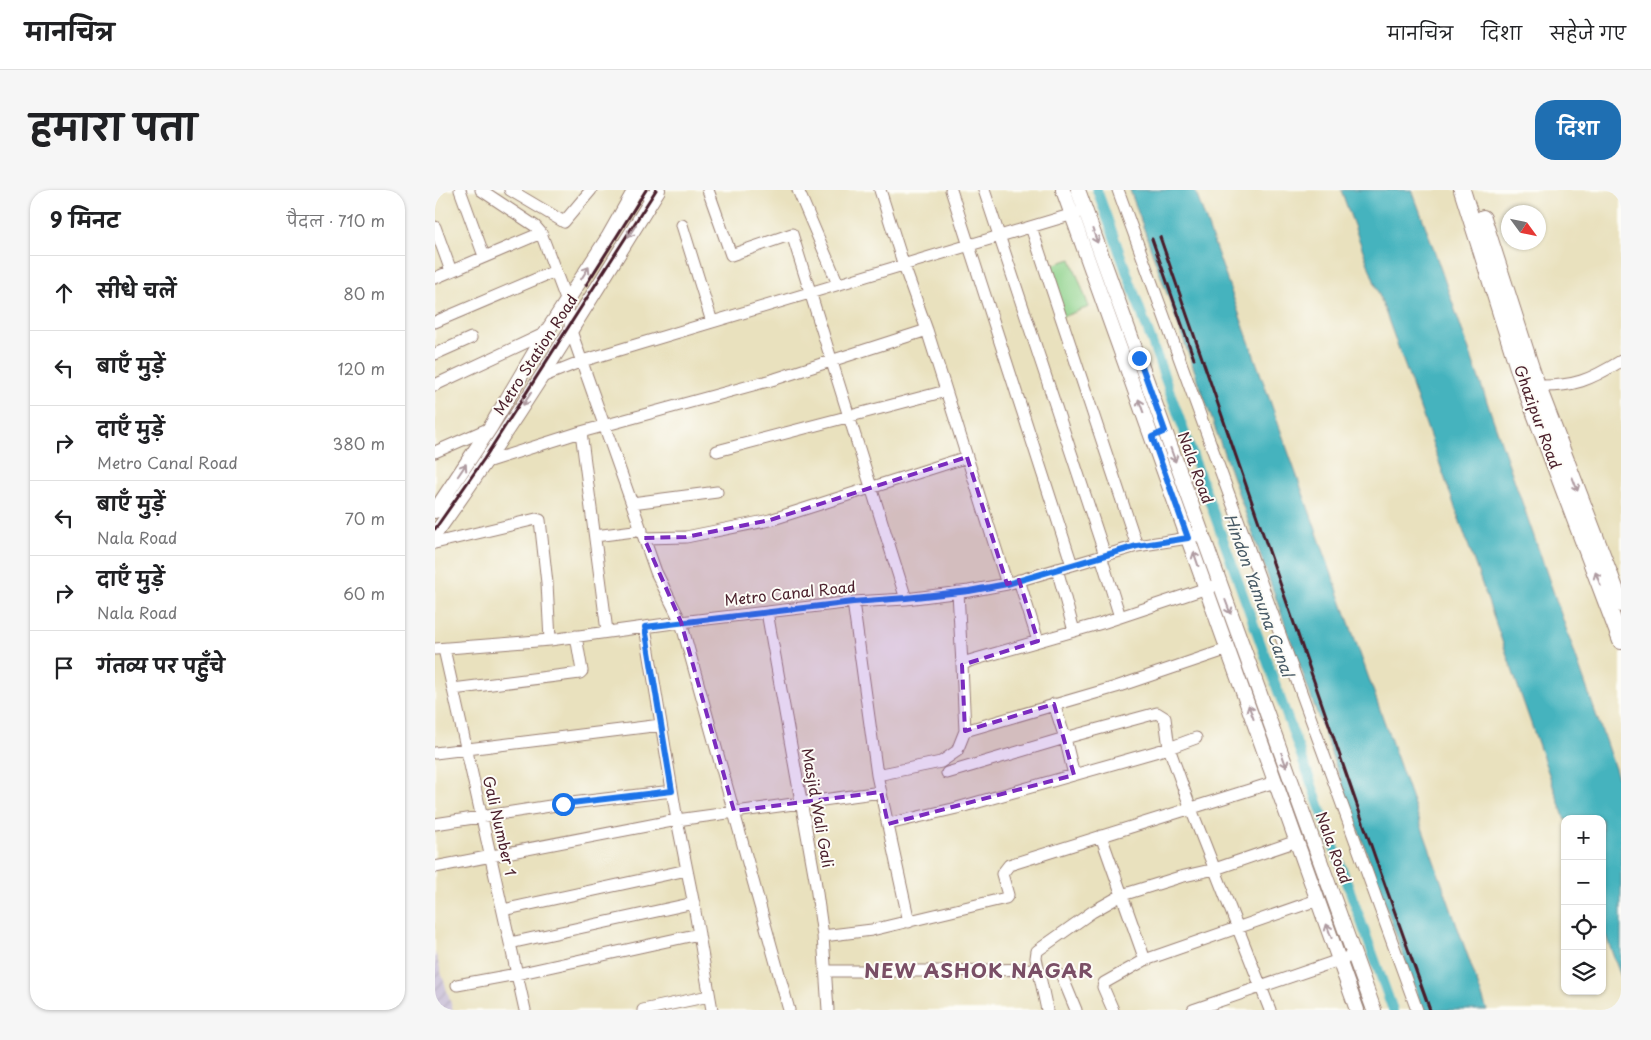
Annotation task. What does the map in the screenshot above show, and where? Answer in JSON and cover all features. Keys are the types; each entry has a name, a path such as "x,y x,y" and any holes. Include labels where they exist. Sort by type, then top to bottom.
{"main road":[{"name":"Ghazipur Road","path":"1462,190 1520,374 1621,642"},
{"name":"Ghazipur Road","path":"1474,190 1537,386 1615,574 1621,604"}],"street":[{"path":"460,190 484,256"},
{"path":"481,190 529,220 541,234 567,302 571,331 656,572 681,622 789,1010"},
{"path":"510,190 564,222 591,190"},
{"path":"636,190 655,194"},
{"name":"Metro Station Road","path":"435,511 490,428 546,333 609,236 636,190"},
{"path":"708,190 731,255 792,234 830,361 906,598"},
{"path":"798,190 838,284"},
{"path":"880,190 927,330 1007,584"},
{"path":"951,190 1072,564"},
{"path":"984,190 1103,556 1120,617"},
{"name":"Nala Road","path":"1063,190 1079,213 1159,434 1202,534 1374,1010"},
{"name":"Nala Road","path":"1078,190 1079,213"},
{"path":"1119,190 1417,1010"},
{"name":"Metro Station Road","path":"435,534 487,462 542,377 655,194"},
{"path":"542,377 582,360 1079,213"},
{"path":"682,225 712,322"},
{"path":"435,227 451,271"},
{"path":"1031,227 1137,546"},
{"path":"435,278 484,256 541,234"},
{"path":"435,322 555,272"},
{"path":"487,462 581,432 724,394 927,330"},
{"path":"435,385 546,333"},
{"path":"435,354 471,338"},
{"path":"1537,386 1559,386 1585,381 1621,361"},
{"path":"717,451 946,391"},
{"path":"435,452 490,428"},
{"path":"581,432 607,631"},
{"name":"Nala Road","path":"1159,434 1188,538 1205,588 1357,1010"},
{"path":"595,536 643,534 685,537 770,520 967,457"},
{"path":"632,503 717,492"},
{"path":"435,543 536,519 540,520 547,583 550,640"},
{"name":"Metro Canal Road","path":"440,649 550,640 681,622 958,592 1007,584 1137,546 1202,534"},
{"path":"1057,569 1074,631"},
{"path":"1019,580 1038,641"},
{"path":"961,665 969,661 1120,617 1220,584"},
{"path":"877,775 941,762 957,751 965,731 958,592"},
{"path":"853,602 877,775 909,922"},
{"name":"Masjid Wali Gali","path":"767,612 815,879 823,936 828,1010"},
{"path":"645,627 677,820 713,1010"},
{"path":"1222,633 1236,628"},
{"path":"453,689 580,673 582,671 576,636"},
{"name":"Gali Number 1","path":"440,649 453,689 525,1010"},
{"path":"965,731 1116,687 1228,649"},
{"path":"1054,704 1074,775"},
{"path":"947,774 1065,738 1157,713 1165,718 1169,748 1236,927 1270,1010"},
{"path":"435,753 661,725"},
{"path":"1257,730 1271,726"},
{"path":"888,824 957,808 1169,748 1196,738"},
{"path":"823,936 872,930 1007,898 1008,894 1002,874 1009,865 1275,782"},
{"path":"435,824 563,804 672,791"},
{"path":"435,867 677,820 881,792"},
{"path":"1101,836 1145,960"},
{"path":"1047,1010 1036,958 1039,949 1092,912 1122,895 1180,877 1215,869 1297,841"},
{"path":"503,910 687,870"},
{"path":"1113,1010 1103,987 1104,984 1145,960 1317,900"},
{"path":"510,943 694,902"},
{"path":"457,985 517,974 699,934"},
{"path":"1193,1010 1226,1004 1260,986 1354,955"},
{"path":"825,971 1039,969"},
{"path":"1063,976 1076,1010"},
{"path":"643,1010 709,996"}],"highlighted area":[{"path":"967,457 1007,584 1019,580 1038,641 962,665 965,731 1054,704 1074,775 888,824 881,792 734,811 681,622 644,538 686,537 770,520"}],"shaded area":[{"path":"435,952 453,1010 435,1010"}],"green space":[{"path":"1071,259 1089,307 1062,317 1045,267"}],"water":[{"path":"1130,190 1195,190 1487,1010 1423,1010"},
{"path":"1341,190 1412,190 1432,244 1621,786 1621,977 1606,936 1606,815 1563,815 1413,388"}],"waterway":[{"name":"Hindon Yamuna Canal","path":"1097,190 1393,1010"}],"railway":[{"path":"586,285 646,190"},
{"path":"435,529 484,459 656,190"},
{"path":"1160,237 1430,1010"},
{"path":"1152,239 1194,359"}],"district":[{"name":"NEW ASHOK NAGAR","path":"979,971"}],"route":[{"path":"563,804 672,791 645,627 853,602 969,591 1007,584 1137,546 1188,538 1152,437 1165,431 1139,358"}]}
